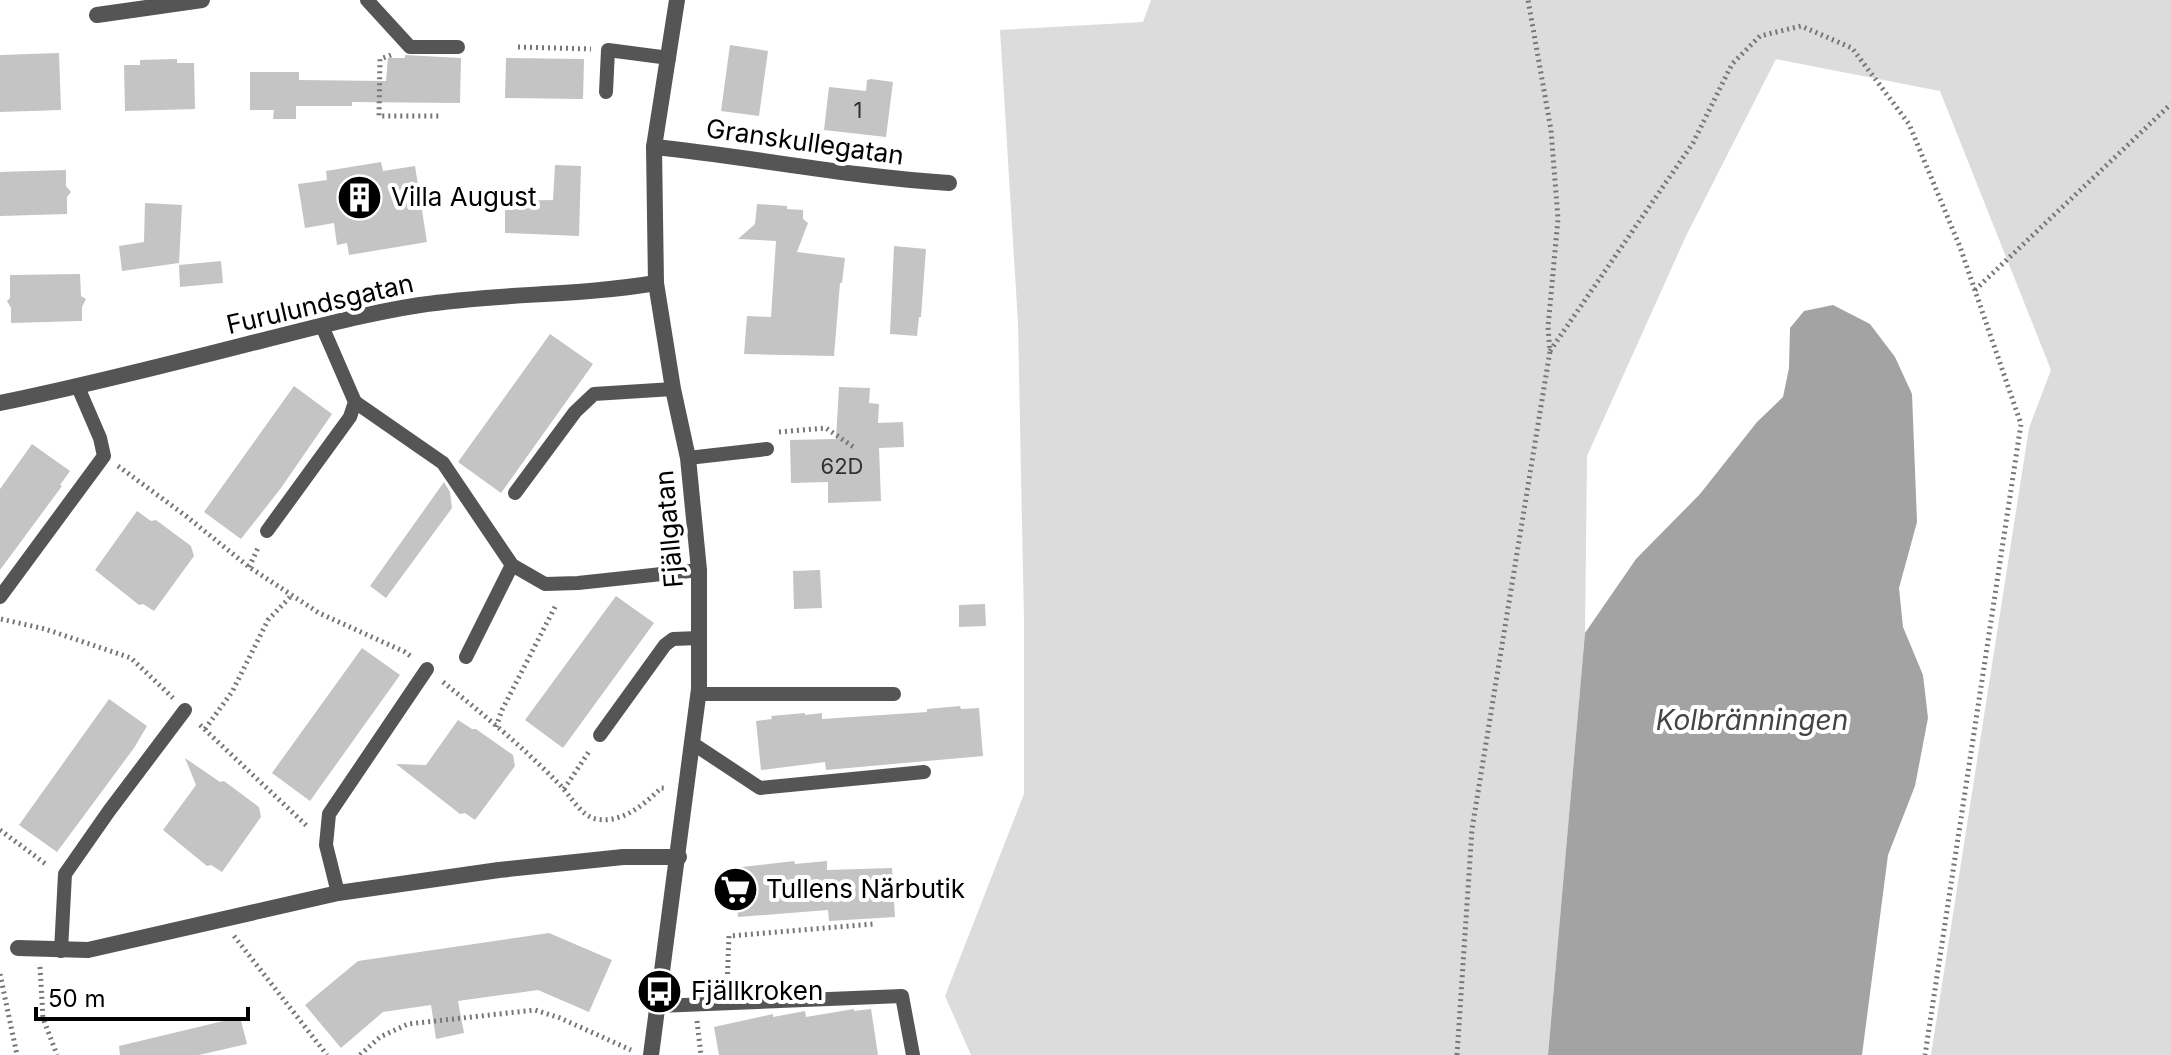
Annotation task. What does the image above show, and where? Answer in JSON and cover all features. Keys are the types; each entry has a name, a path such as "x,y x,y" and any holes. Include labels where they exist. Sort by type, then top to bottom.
{"street":[{"path":"97,15 202,0"},
{"name":"Fjällgatan","path":"652,1053 699,694 699,570 688,458 656,283 654,147 677,0"},
{"name":"Granskullegatan","path":"654,147 881,179 949,183"},
{"name":"Furulundsgatan","path":"0,403 419,305 505,294 613,290 656,283"},
{"path":"18,948 88,950 338,893 561,863 623,857 679,857"}],"lane":[{"path":"367,0 410,47 458,47"},
{"path":"606,92 608,50 669,58"},
{"path":"322,326 355,402 443,463 512,565 545,584 699,570"},
{"path":"0,597 104,456 100,438 78,387"},
{"path":"515,493 575,412 594,394 673,389"},
{"path":"267,531 350,417 355,402"},
{"path":"688,458 767,449"},
{"path":"466,657 512,565"},
{"path":"600,735 665,645 673,639 699,638"},
{"path":"338,893 326,845 329,814 427,669"},
{"path":"699,694 894,694"},
{"path":"61,951 65,874 185,710"},
{"path":"692,743 760,788 924,772"},
{"path":"658,1006 902,996 913,1055"}],"path":[{"path":"1457,1055 1472,829 1550,351 1548,327 1558,219 1551,130 1528,0"},
{"path":"1550,351 1693,143 1732,64 1760,36 1801,26 1852,48 1909,124 1975,290 2021,424 1925,1055"},
{"path":"518,47 608,50"},
{"path":"380,59 379,116 442,116"},
{"path":"1975,290 2171,104"},
{"path":"767,449 780,430 826,428 855,448"},
{"path":"104,456 249,567 319,613 405,652 496,727 564,789 588,817 599,820 625,816 646,803 661,788 686,789"},
{"path":"496,727 569,584"},
{"path":"205,729 232,692 268,620 292,595"},
{"path":"564,789 600,735"},
{"path":"0,830 49,867 65,874"},
{"path":"226,917 234,937 327,1055"},
{"path":"726,1003 729,936 873,924"},
{"path":"39,950 43,1018 57,1055"},
{"path":"0,974 17,1055"},
{"path":"695,1005 701,1055"},
{"path":"360,1055 380,1037 408,1024 535,1010 634,1052 652,1053"}],"shaded area":[{"path":"1151,0 2171,0 2171,1055 1931,1055 2029,428 2051,370 1940,91 1776,59 1686,236 1587,456 1585,633 1548,1055 971,1055 945,996 1024,794 1018,323 1000,30 1143,22"}],"water":[{"name":"Kolbränningen","path":"1833,305 1870,324 1895,357 1912,394 1917,522 1899,588 1903,627 1923,675 1928,718 1915,786 1888,855 1862,1055 1548,1055 1585,633 1636,559 1700,494 1757,422 1783,397 1789,368 1790,328 1804,311"}],"building":[{"path":"730,45 768,51 759,116 721,111"},
{"path":"59,53 61,110 0,112 0,55"},
{"path":"405,55 461,58 460,103 352,102 352,106 296,106 296,119 273,119 274,110 250,110 250,72 299,72 299,80 386,81 388,58 405,58"},
{"path":"506,58 584,59 583,99 505,98"},
{"path":"177,59 177,63 194,63 195,109 125,111 124,65 140,65 140,60"},
{"path":"867,80 893,82 886,137 824,130 829,87 866,91"},
{"name":"Villa August","path":"381,162 383,171 415,166 427,242 349,255 347,243 337,245 334,223 305,228 298,184 327,180 326,171"},
{"path":"555,165 581,166 579,236 505,233 505,201 553,200"},
{"path":"66,170 66,186 71,192 67,197 67,214 0,216 0,172"},
{"path":"145,203 182,205 179,263 122,271 119,246 144,242"},
{"path":"757,204 803,210 803,219 808,223 797,252 845,258 834,356 744,354 747,316 771,317 776,241 738,239 755,224"},
{"path":"894,246 926,249 917,336 890,334"},
{"path":"221,261 223,283 180,287 179,265"},
{"path":"80,274 81,296 86,299 82,307 82,321 11,323 11,308 7,301 10,298 10,275"},
{"path":"550,334 593,364 501,493 458,462"},
{"path":"294,386 332,414 241,539 204,512"},
{"path":"839,387 870,388 869,403 879,404 878,423 903,422 904,447 879,448 881,501 828,503 828,482 791,483 790,440 836,439"},
{"path":"32,444 70,471 0,570 0,489"},
{"path":"444,482 450,492 452,508 386,598 370,586"},
{"path":"137,511 151,521 156,520 191,546 194,556 154,611 143,604 139,605 95,570"},
{"path":"820,570 822,608 794,609 793,571"},
{"path":"616,596 654,623 563,748 525,720"},
{"path":"985,604 986,626 959,627 959,605"},
{"path":"362,648 400,675 310,801 272,773"},
{"path":"109,699 147,726 57,852 19,825"},
{"path":"960,706 961,709 979,708 983,756 826,770 825,762 761,770 756,721 772,719 771,716 822,713 822,719 927,712 927,709"},
{"path":"458,720 513,755 515,766 475,820 465,813 460,814 396,764 426,765"},
{"path":"185,758 259,807 261,817 222,872 211,865 207,866 163,830 196,785"},
{"path":"794,861 795,864 827,861 827,870 892,868 895,917 829,921 828,910 738,917 734,868"},
{"path":"549,933 612,960 589,1012 538,990 458,1001 464,1033 436,1039 431,1005 383,1012 341,1048 305,1005 358,961"},
{"path":"871,1009 878,1055 719,1055 714,1027 773,1014 773,1017 805,1011 806,1017"},
{"path":"240,1017 247,1044 199,1055 120,1055 119,1046"}],"place":[{"name":"Villa August","path":"360,197"},
{"name":"Tullens Närbutik","path":"735,889"},
{"name":"Fjällkroken","path":"660,991"}]}
